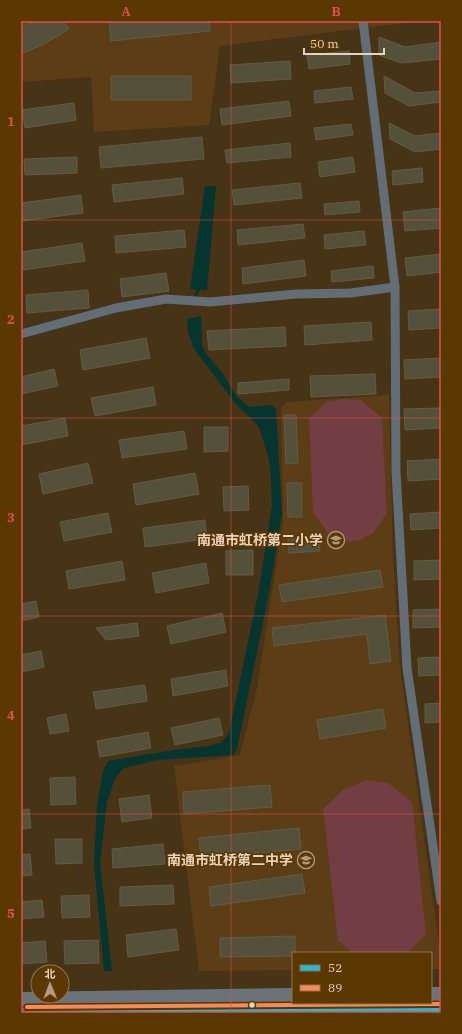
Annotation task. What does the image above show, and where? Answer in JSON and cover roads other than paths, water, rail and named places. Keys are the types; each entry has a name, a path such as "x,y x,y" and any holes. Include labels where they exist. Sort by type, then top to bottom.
{"main road":[{"path":"21,1000 292,995"},
{"path":"27,1013 441,1010"}],"street":[{"path":"363,21 395,287 396,472 407,668 441,901"},
{"path":"21,334 116,308 166,299 210,302 296,294 351,293 395,287"}],"water":[{"path":"205,186 216,186 207,290 190,289"},
{"path":"201,316 202,346 206,354 223,374 237,397 249,407 271,405 276,409 282,514 269,593 237,749 233,755 158,760 124,768 115,778 107,802 100,862 112,971 104,971 94,863 97,806 103,771 108,761 209,746 221,743 229,733 259,589 272,505 269,459 259,427 235,403 194,349 188,332 187,319"}],"waterway":[{"path":"196,295 199,288"}],"place":[{"name":"南通市虹桥第二小学","path":"336,540"},
{"name":"南通市虹桥第二中学","path":"306,860"}]}
